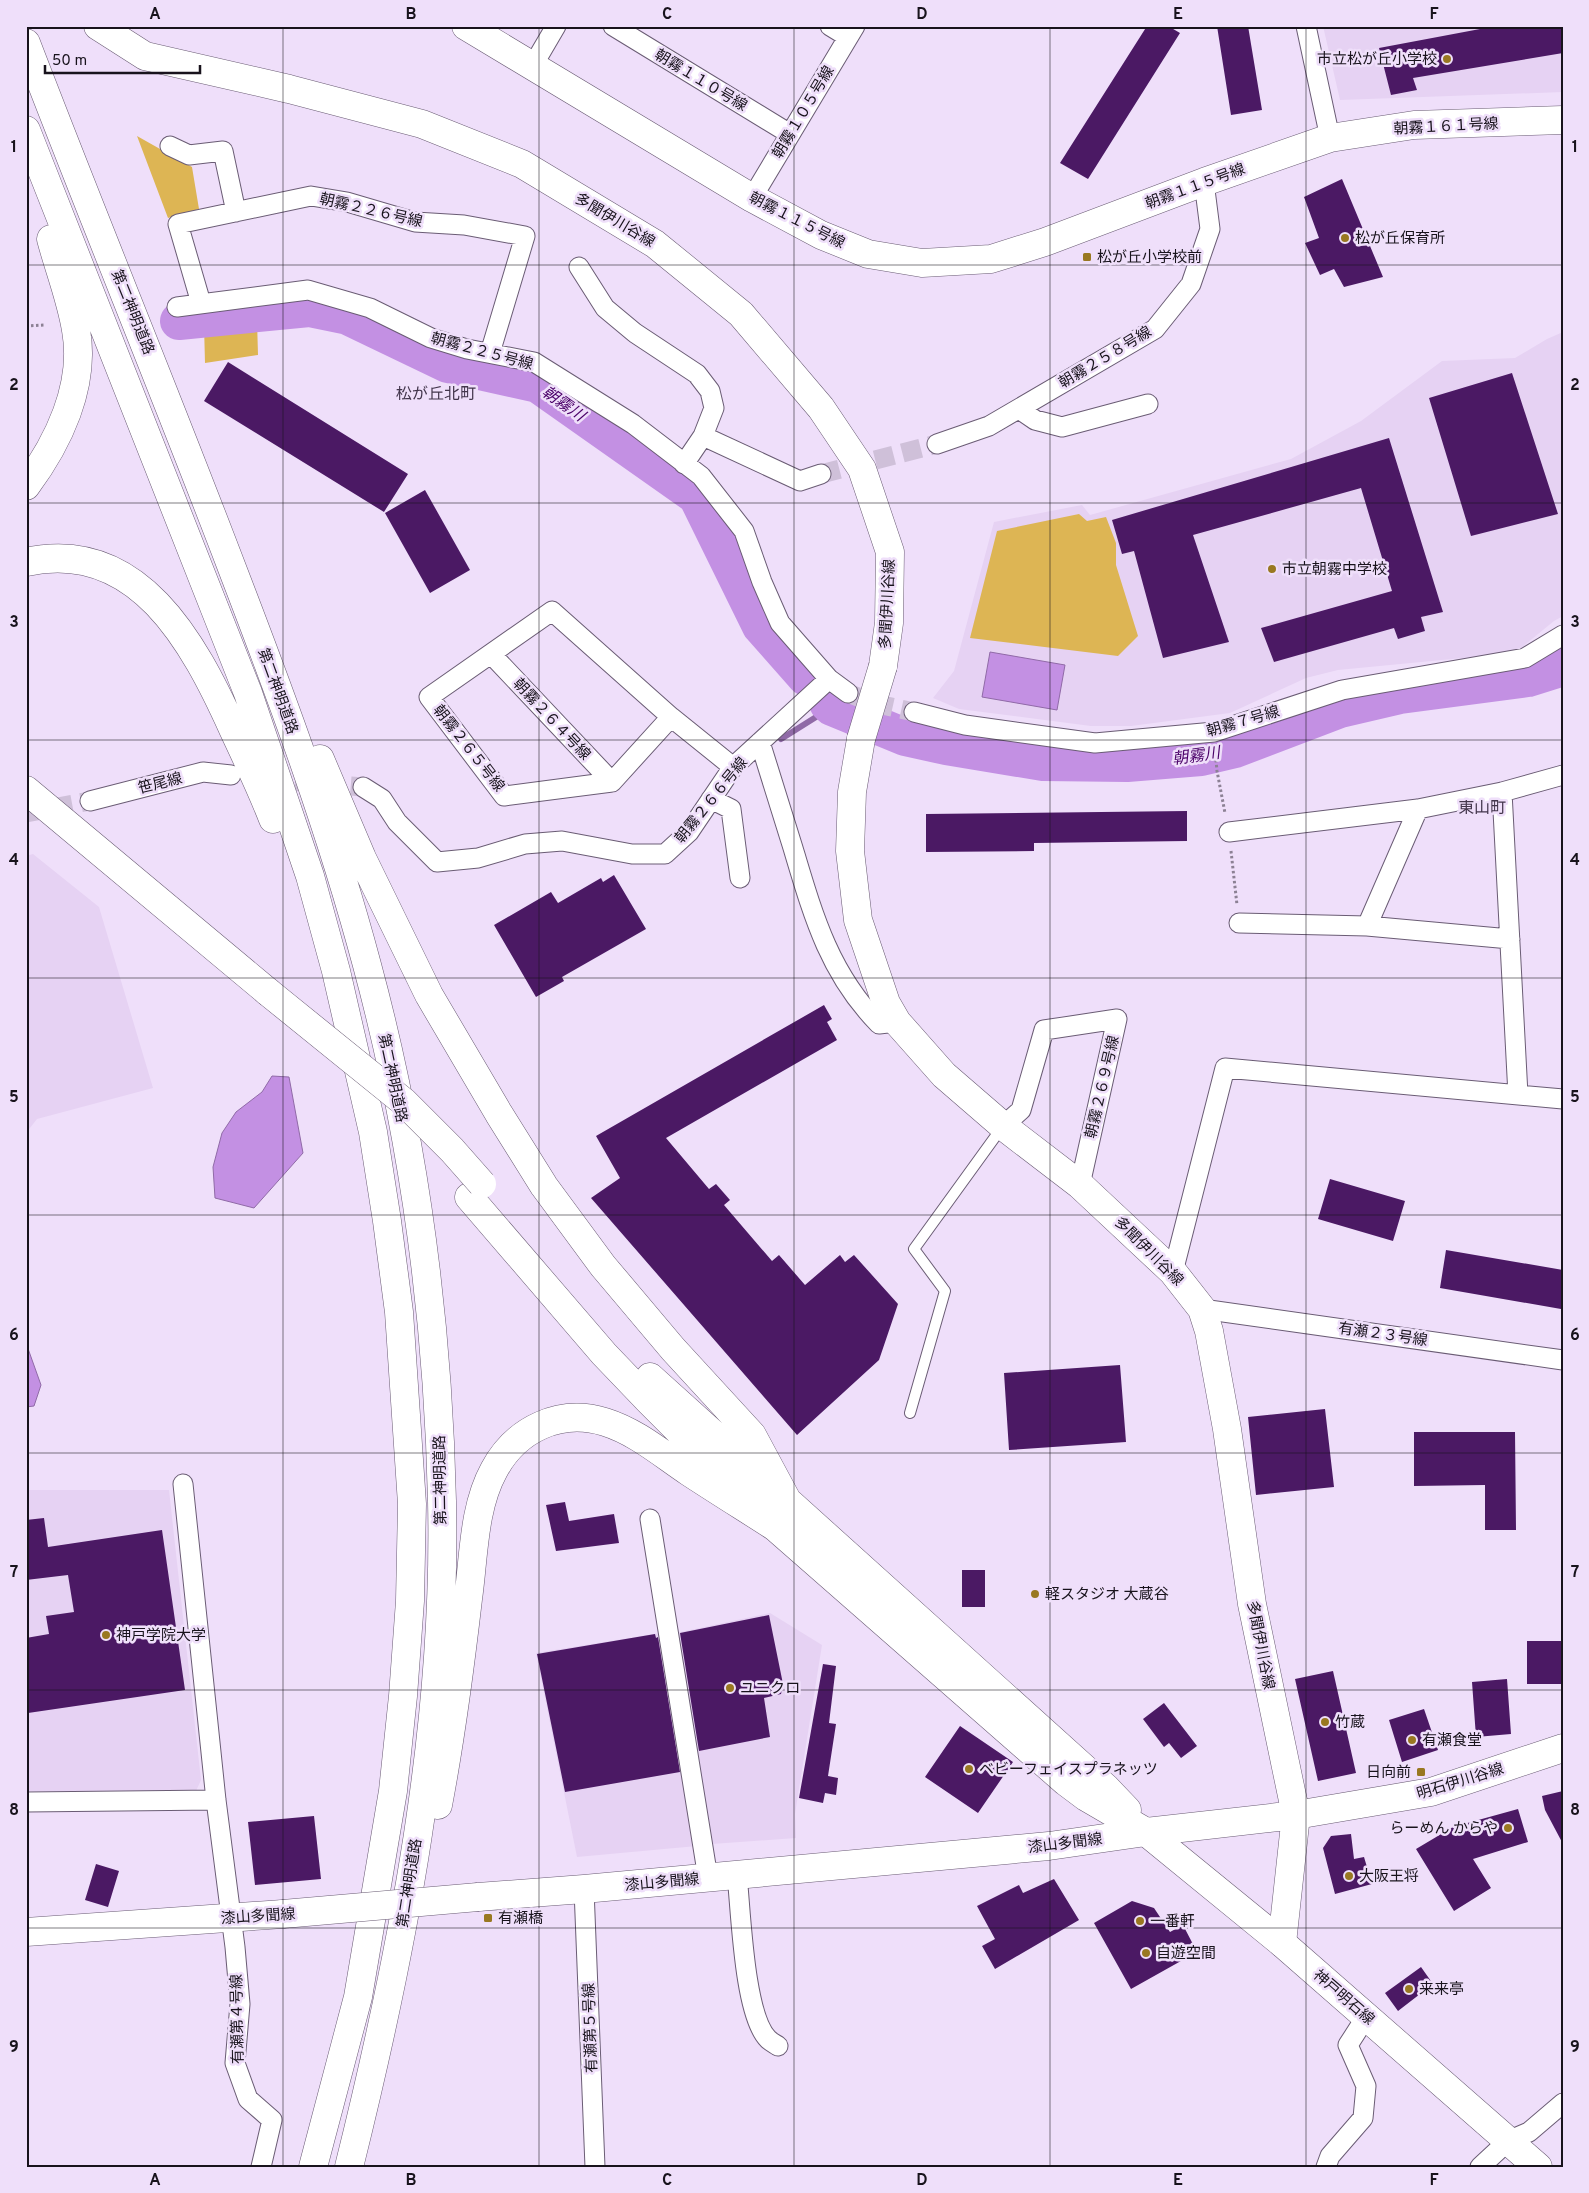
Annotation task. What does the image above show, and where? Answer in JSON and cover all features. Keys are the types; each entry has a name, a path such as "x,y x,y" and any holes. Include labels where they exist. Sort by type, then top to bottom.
{"main road":[{"name":"多聞伊川谷線","path":"98,26 145,56 289,89 422,124 522,164 655,244 741,314 822,408 862,469 890,552 889,622 883,666 861,739 852,792 850,851 858,920 886,1003 897,1022 944,1075 1003,1126 1080,1185 1173,1272 1202,1309 1209,1331 1227,1429 1252,1604 1296,1815 1282,1943"},
{"name":"朝霧１１５号線","path":"466,26 752,198 820,235 868,254 922,262 991,259 1045,242 1204,182 1330,138"},
{"name":"第二神明道路","path":"26,43 156,368 277,686 342,877 368,968 388,1052 409,1156 420,1228 438,1406 442,1506 440,1604 434,1694 423,1793 409,1890 385,2013 350,2167"},
{"name":"朝霧１６１号線","path":"1330,138 1414,125 1563,120"},
{"name":"第二神明道路","path":"26,130 248,693 310,876 336,971 374,1132 399,1312 412,1504 410,1601 393,1791 378,1888 358,1996 313,2167"},
{"path":"26,486 47,456 69,407 78,357 77,332 51,240 46,181"},
{"path":"156,368 362,858 429,995 544,1186 603,1266 673,1349 752,1435 788,1502"},
{"path":"26,562 44,558 64,557 84,559 106,568 126,578 144,592 177,627 213,686 263,794 316,932 350,1032"},
{"path":"26,790 393,1116 438,1161 475,1190 661,1388 729,1447 1106,1788 1146,1832"},
{"path":"26,814 263,999"},
{"path":"475,1190 604,1354 648,1401 775,1527 1066,1782 1086,1797 1146,1832"},
{"path":"350,2167 375,2091 398,2003 426,1874 447,1757 480,1513 493,1471 504,1454 517,1439 533,1428 550,1420 569,1417 604,1422 624,1429 644,1440 688,1472 775,1527"},
{"name":"明石伊川谷線","path":"1296,1815 1431,1792 1563,1748"},
{"name":"漆山多聞線","path":"26,1932 283,1914 708,1878 1049,1846 1146,1832 1296,1815"},
{"name":"神戸明石線","path":"1146,1832 1282,1943 1538,2167"}],"street":[{"path":"532,66 556,26"},
{"name":"朝霧１１０号線","path":"613,26 790,134"},
{"path":"830,26 852,32"},
{"path":"1306,26 1330,138"},
{"name":"朝霧１０５号線","path":"752,198 852,32"},
{"path":"170,146 189,155 223,150 236,212"},
{"name":"朝霧２５８号線","path":"937,444 989,426 1155,329 1191,284 1210,229 1204,182"},
{"name":"朝霧２２６号線","path":"201,303 178,224 311,196 347,202 415,222 464,225 525,236 490,353"},
{"path":"579,267 605,308 635,333 697,374 710,391 714,408 703,436 684,464"},
{"name":"朝霧２２５号線","path":"177,307 308,290 370,308 431,338 534,362 633,424 701,476 744,531 762,582 780,623 829,679"},
{"path":"1019,408 1035,420 1062,427 1148,404"},
{"path":"703,436 800,481 821,474"},
{"name":"朝霧２６５号線","path":"612,782 504,796 429,698 552,611 671,717 734,767"},
{"name":"朝霧７号線","path":"914,712 965,725 1096,742 1214,732 1342,690 1525,658 1563,635"},
{"name":"朝霧２６４号線","path":"492,655 612,782"},
{"path":"829,679 848,693"},
{"name":"朝霧２６６号線","path":"363,787 382,799 396,822 437,862 478,858 525,844 562,841 632,854 665,854 689,832 734,767 829,679"},
{"path":"612,782 671,717"},
{"path":"760,742 817,928 838,970 866,1011 879,1024 897,1022"},
{"name":"笹尾線","path":"90,801 202,772 231,775"},
{"path":"1229,832 1418,809 1502,792 1563,775"},
{"path":"1502,792 1518,1095"},
{"path":"711,799 730,809 740,878"},
{"path":"1367,926 1418,809"},
{"path":"1239,923 1367,926 1510,938"},
{"name":"朝霧２６９号線","path":"1003,1126 1021,1110 1044,1030 1117,1019 1080,1185"},
{"path":"1173,1272 1225,1068 1563,1099"},
{"name":"有瀬２３号線","path":"1202,1309 1563,1360"},
{"path":"183,1484 216,1800 232,1918"},
{"path":"650,1519 708,1878"},
{"path":"26,1802 216,1800"},
{"path":"737,1875 750,1996 757,2018 768,2039 778,2046"},
{"name":"有瀬第５号線","path":"584,1889 595,2167"},
{"name":"有瀬第４号線","path":"232,1918 240,2004 235,2063 248,2099 272,2120 261,2167"},
{"path":"1326,2167 1330,2156 1363,2118 1366,2086 1348,2045 1366,2017"},
{"path":"1480,2167 1508,2141 1529,2132 1563,2103"}],"lane":[{"path":"910,1413 946,1291 914,1249 1003,1126"}],"path":[{"path":"26,326 46,324"},
{"path":"1217,771 1229,832 1239,923"}],"shaded area":[{"name":"市立松が丘小学校","path":"1323,26 1563,26 1563,92 1340,100"},
{"path":"137,136 192,167 199,209 168,218"},
{"path":"257,320 258,355 205,363 204,325"},
{"name":"市立朝霧中学校","path":"1563,332 1563,616 1521,648 1494,655 1338,670 1306,678 1230,713 1131,726 1091,726 959,709 933,698 954,671 994,522 1082,505 1090,515 1291,459 1361,421 1442,361 1515,358"},
{"path":"1079,514 1087,521 1106,517 1116,543 1116,565 1138,636 1118,656 970,638 997,531"},
{"path":"990,652 1065,665 1057,710 982,697"},
{"path":"33,854 99,907 153,1088 37,1119 26,1133 26,856"},
{"path":"272,1076 289,1077 303,1153 254,1208 215,1198 213,1167 222,1133 236,1112 262,1092"},
{"path":"26,1343 41,1385 34,1406 26,1407"},
{"name":"神戸学院大学","path":"26,1490 169,1490 201,1780 196,1791 26,1791"},
{"path":"770,1613 822,1645 795,1814 796,1838 712,1844 676,1633"},
{"path":"660,1633 697,1846 577,1857 536,1653"}],"building":[{"path":"1147,26 1168,26 1180,33 1088,179 1060,163"},
{"path":"1217,26 1248,26 1262,110 1231,115"},
{"path":"1496,26 1563,26 1563,53 1413,78 1417,90 1391,95 1379,48"},
{"path":"1342,179 1383,277 1344,287 1334,269 1320,275 1305,243 1319,238 1304,197"},
{"path":"228,362 408,474 384,512 204,401"},
{"path":"1512,373 1558,514 1471,536 1429,398"},
{"path":"1389,438 1443,612 1421,617 1425,631 1398,639 1394,628 1274,662 1261,628 1392,591 1361,488 1193,535 1229,642 1163,658 1134,551 1122,554 1112,520"},
{"path":"425,490 470,570 430,593 385,513"},
{"path":"1187,811 1187,841 1034,843 1034,851 926,852 926,814"},
{"path":"614,875 646,929 562,977 564,981 536,997 494,925 551,892 558,903 601,878 603,882"},
{"path":"824,1005 832,1019 827,1022 837,1040 666,1138 709,1189 716,1184 730,1200 724,1205 772,1261 779,1255 805,1285 840,1255 845,1262 854,1255 898,1304 879,1360 797,1435 591,1198 620,1178 596,1136"},
{"path":"1330,1179 1405,1201 1393,1241 1318,1219"},
{"path":"1446,1250 1563,1270 1561,1309 1440,1288"},
{"path":"1120,1365 1126,1442 1009,1450 1004,1373"},
{"path":"1325,1409 1334,1487 1256,1495 1248,1417"},
{"path":"1414,1432 1515,1432 1516,1530 1485,1530 1485,1485 1414,1486"},
{"path":"565,1502 569,1521 614,1514 619,1543 556,1551 546,1505"},
{"path":"44,1518 48,1547 162,1530 185,1690 28,1713 26,1700 26,1638 49,1634 46,1616 74,1612 68,1575 26,1580 26,1520"},
{"path":"962,1570 985,1570 985,1607 962,1607"},
{"path":"769,1615 783,1684 781,1694 764,1698 770,1737 699,1751 680,1633"},
{"path":"655,1634 656,1638 658,1637 680,1772 565,1792 537,1654"},
{"path":"1527,1641 1563,1641 1563,1684 1527,1684"},
{"path":"823,1664 836,1666 829,1723 836,1724 828,1776 838,1778 836,1795 825,1793 823,1803 799,1798"},
{"path":"1333,1671 1356,1773 1318,1781 1295,1679"},
{"path":"1507,1679 1511,1734 1476,1737 1472,1682"},
{"path":"1164,1703 1197,1746 1181,1758 1169,1743 1164,1747 1143,1719"},
{"path":"1424,1709 1438,1750 1402,1762 1389,1720"},
{"name":"ベビーフェイスプラネッツ","path":"960,1726 1013,1762 978,1813 925,1777"},
{"path":"1563,1791 1563,1844 1545,1810 1542,1796"},
{"path":"1518,1809 1528,1842 1473,1859 1491,1888 1454,1911 1416,1849 1453,1827"},
{"path":"314,1816 321,1879 255,1885 248,1822"},
{"path":"1351,1834 1354,1859 1364,1857 1372,1884 1335,1894 1323,1848 1331,1836"},
{"path":"96,1864 119,1871 108,1907 85,1900"},
{"path":"1054,1879 1079,1920 995,1969 982,1946 995,1939 977,1906 1019,1885 1023,1893"},
{"path":"1132,1901 1154,1908 1170,1932 1183,1925 1197,1952 1131,1989 1094,1923"},
{"path":"1421,1967 1433,1984 1398,2011 1385,1993"}],"waterway":[{"name":"朝霧川","path":"179,321 309,308 348,316 448,364 538,384 697,496 761,626 806,677"},
{"name":"朝霧川","path":"828,703 832,707 905,737 946,746 1043,762 1127,763 1201,757 1235,749 1340,709 1400,695 1528,678 1563,667"},
{"path":"781,739 832,707"}],"tunnel":[{"path":"821,474 937,444"},
{"path":"848,693 873,703 914,712"},
{"path":"267,779 363,787"},
{"path":"26,813 90,801"}],"place":[{"name":"市立松が丘小学校","path":"1447,59"},
{"name":"松が丘保育所","path":"1345,238"},
{"name":"松が丘小学校前","path":"1087,257"},
{"name":"市立朝霧中学校","path":"1272,569"},
{"name":"軽スタジオ 大蔵谷","path":"1035,1594"},
{"name":"神戸学院大学","path":"106,1635"},
{"name":"ユニクロ","path":"730,1688"},
{"name":"竹蔵","path":"1325,1722"},
{"name":"有瀬食堂","path":"1412,1740"},
{"name":"ベビーフェイスプラネッツ","path":"969,1769"},
{"name":"日向前","path":"1421,1772"},
{"name":"らーめん からや","path":"1508,1828"},
{"name":"大阪王将","path":"1349,1876"},
{"name":"有瀬橋","path":"488,1918"},
{"name":"一番軒","path":"1140,1921"},
{"name":"自遊空間","path":"1146,1953"},
{"name":"来来亭","path":"1409,1989"}],"district":[{"name":"松が丘北町","path":"436,393"},
{"name":"東山町","path":"1482,807"}]}
